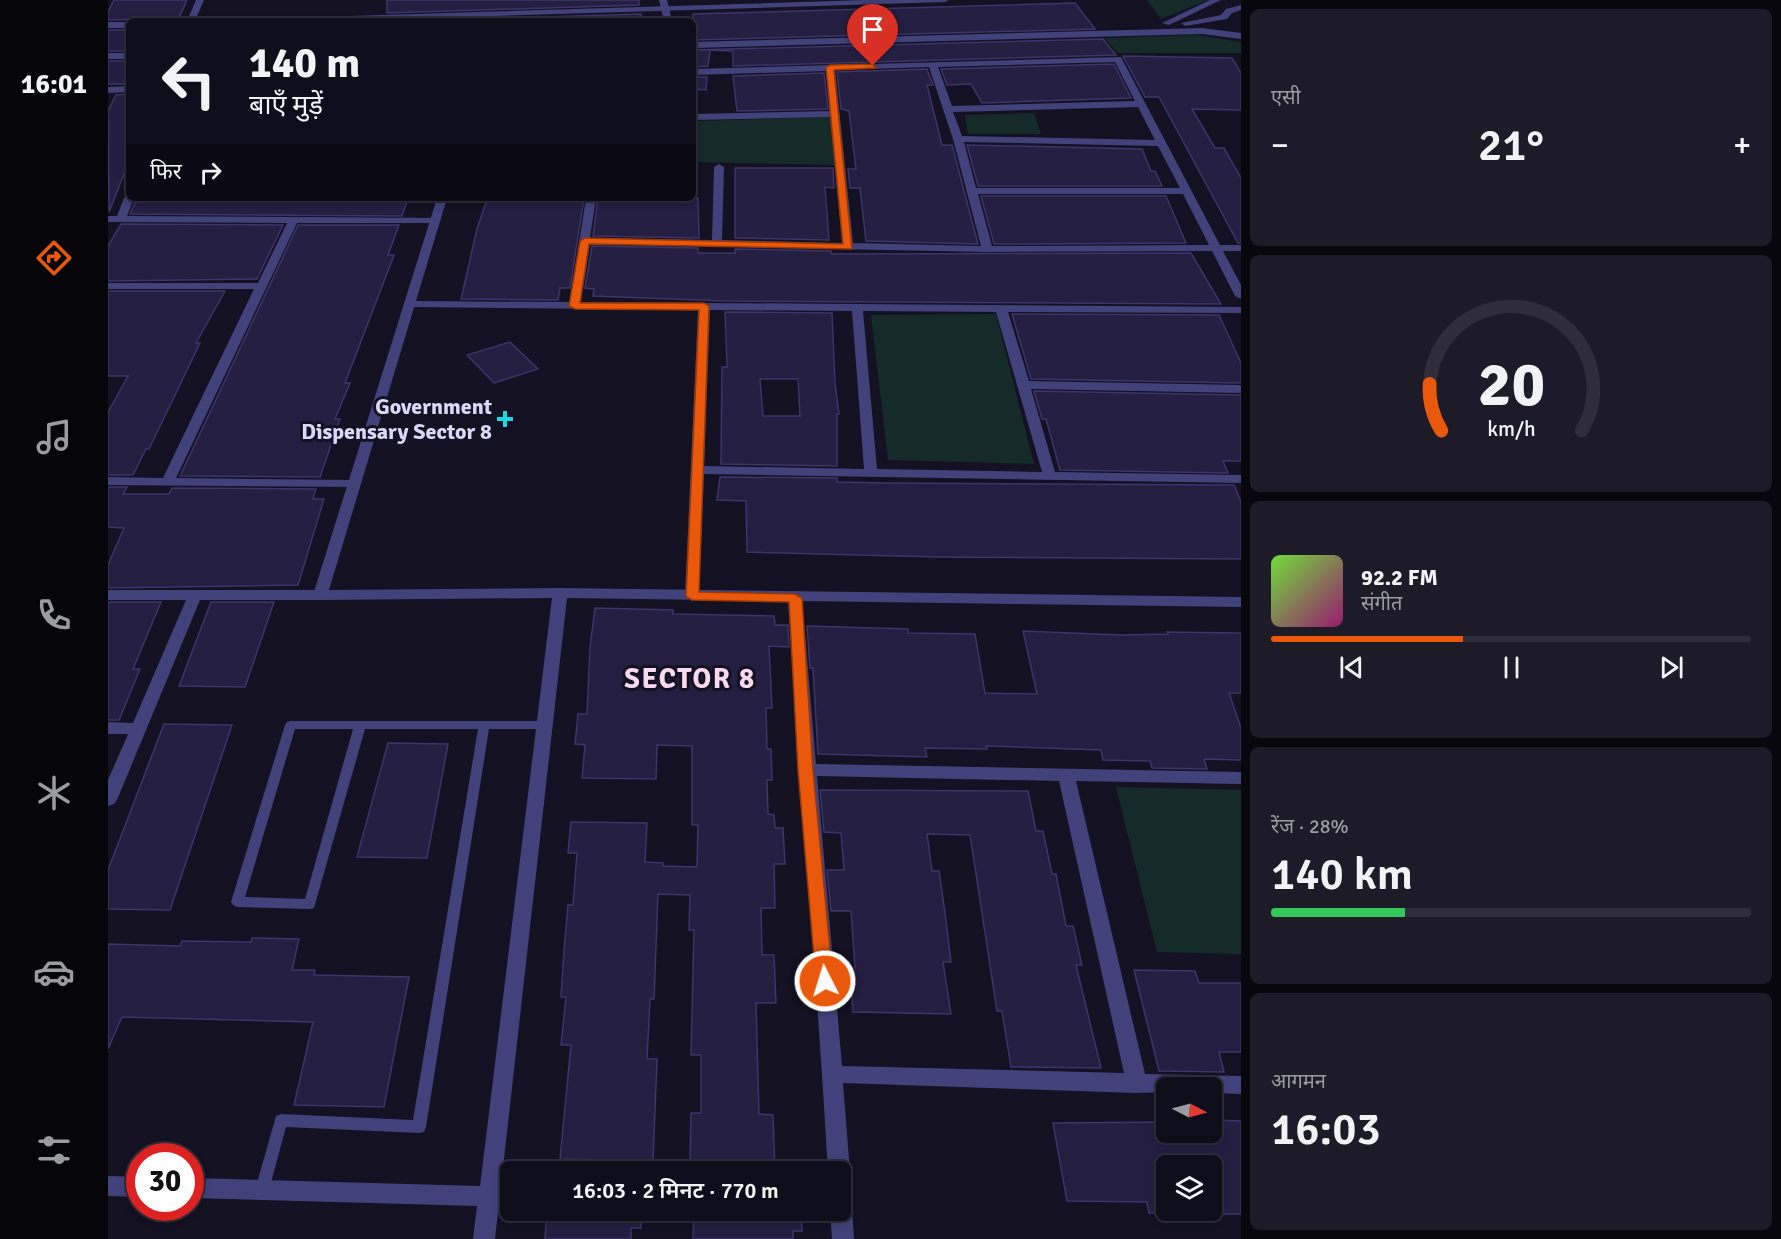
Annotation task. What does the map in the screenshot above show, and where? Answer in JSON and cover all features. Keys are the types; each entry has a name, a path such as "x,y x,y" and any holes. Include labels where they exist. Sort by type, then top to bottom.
{"street":[{"path":"192,18 200,0"},
{"path":"544,0 545,12"},
{"path":"350,18 545,12 664,4 945,0"},
{"path":"1166,23 1217,0"},
{"path":"696,39 1195,22 1224,17 1228,11 1241,7"},
{"path":"1224,17 1228,27 1241,36"},
{"path":"108,26 126,25"},
{"path":"696,45 1202,31 1241,36"},
{"path":"108,56 126,56"},
{"path":"696,72 1118,59 1241,296"},
{"path":"108,62 126,62"},
{"path":"933,65 958,139 987,249"},
{"path":"830,67 848,247"},
{"path":"108,90 126,89"},
{"path":"948,109 1141,104"},
{"path":"696,117 836,114"},
{"path":"958,139 1161,143"},
{"path":"717,243 719,167"},
{"path":"972,191 1187,191"},
{"path":"121,219 128,201"},
{"path":"320,595 441,201"},
{"path":"575,306 591,201"},
{"path":"108,219 436,220"},
{"path":"168,481 294,219"},
{"path":"585,241 987,249 1241,248"},
{"path":"108,286 262,286"},
{"path":"410,304 1241,310"},
{"path":"692,596 704,306"},
{"path":"857,307 871,473"},
{"path":"1001,308 1050,476"},
{"path":"1023,385 1241,389"},
{"path":"698,470 1241,480"},
{"path":"108,481 354,484"},
{"path":"484,1239 560,594"},
{"path":"108,595 560,594 1241,602"},
{"path":"108,800 195,595"},
{"path":"795,598 806,770 833,1074 838,1161"},
{"path":"108,728 138,729"},
{"path":"806,770 1241,778"},
{"path":"1066,774 1137,1084"},
{"path":"833,1074 1137,1084 1241,1085"},
{"path":"108,1186 126,1187"},
{"path":"204,1188 488,1196"},
{"path":"842,1221 843,1239"}],"lane":[{"path":"360,725 310,904 237,902 291,725 360,725 484,725 544,725"},
{"path":"262,1190 281,1120 419,1127 484,725"}],"green space":[{"path":"1147,0 1208,0 1161,19"},
{"path":"1198,35 1241,42 1241,53 1118,53 1104,38"},
{"path":"1034,113 1041,134 968,134 965,115"},
{"path":"830,117 836,165 696,162 696,121"},
{"path":"996,314 1034,464 888,460 871,315"},
{"path":"1116,787 1241,790 1241,954 1157,952"}],"building":[{"path":"114,0 187,0 179,18 108,20 108,12"},
{"path":"387,0 639,0 639,5 387,13"},
{"path":"1075,3 1095,29 696,40 696,18 693,18 693,14"},
{"path":"641,14 642,18 507,18"},
{"path":"108,30 126,30 126,51 108,51"},
{"path":"1103,39 1116,55 733,66 733,51 710,50 708,66 696,67 696,50"},
{"path":"1123,56 1232,58 1241,73 1241,110 1192,109 1215,148 1224,148 1241,178 1241,243 1238,243 1159,97 1145,97"},
{"path":"108,61 126,61 126,84 108,84"},
{"path":"1114,64 1131,98 982,103 971,84 947,85 941,69"},
{"path":"927,69 933,85 927,85 942,145 952,145 978,244 866,241 860,188 850,188 848,169 856,169 849,111 841,109 837,72"},
{"path":"824,73 828,109 737,111 733,76"},
{"path":"696,77 707,77 706,90 696,89"},
{"path":"126,94 126,169 109,212 108,111 116,95"},
{"path":"967,145 1142,149 1151,171 1155,171 1162,186 978,186"},
{"path":"735,168 833,168 834,188 825,187 829,240 735,238"},
{"path":"981,196 1166,196 1186,243 994,244"},
{"path":"698,198 699,238 593,236 598,201 696,201"},
{"path":"136,201 407,201 402,216 130,214"},
{"path":"486,201 584,201 570,288 560,288 558,300 461,299 477,229"},
{"path":"121,224 283,225 257,279 108,281 108,246"},
{"path":"298,225 399,225 388,255 394,255 345,383 350,383 335,419 340,419 320,477 180,476"},
{"path":"592,246 698,248 698,253 735,253 735,249 831,251 831,254 1191,253 1221,304 725,301 593,296 594,289 585,288"},
{"path":"108,291 225,291 196,343 200,343 149,449 146,449 133,475 108,475 108,412 128,376 108,376"},
{"path":"725,312 832,313 835,383 839,414 837,414 837,466 721,464 722,367 727,367","holes":["760,379 798,379 800,416 763,416"]},
{"path":"1012,314 1219,315 1241,363 1241,383 1031,379"},
{"path":"510,342 538,369 494,383 467,355"},
{"path":"1034,391 1241,395 1241,461 1223,461 1228,473 1060,470 1046,419 1042,419"},
{"path":"720,477 837,478 837,482 886,483 1234,485 1241,502 1241,559 937,557 747,552 746,501 717,500"},
{"path":"108,487 127,487 123,494 169,494 172,488 316,489 313,499 324,499 298,585 108,588 108,565 124,528 108,527"},
{"path":"108,602 161,602 133,669 140,669 119,720 108,720"},
{"path":"211,602 274,602 245,687 179,686"},
{"path":"595,608 673,610 673,614 774,616 775,625 788,625 789,647 769,646 772,708 766,708 767,749 771,749 772,780 767,780 768,814 774,815 775,828 783,828 785,864 774,864 775,908 761,908 762,955 774,955 776,1003 756,1003 759,1114 773,1115 775,1161 690,1161 691,1113 701,1113 701,1055 691,1055 694,930 689,930 690,895 658,894 654,999 650,999 647,1059 657,1059 653,1161 560,1159 571,1045 561,1045 566,997 561,997 568,905 573,905 577,853 568,853 571,822 647,823 645,862 663,863 663,866 697,867 698,825 692,825 692,746 657,745 656,779 582,778 585,745 575,744 578,714 587,714 590,647"},
{"path":"807,626 908,629 908,633 975,634 985,693 1037,694 1023,631 1120,635 1168,634 1167,632 1241,633 1241,693 1229,693 1241,728 1241,760 1204,759 1207,769 1152,768 1150,761 1103,760 1101,750 986,746 987,749 925,748 927,757 818,754 813,668 810,668"},
{"path":"164,724 232,725 170,910 108,909 108,870"},
{"path":"388,743 448,744 427,858 357,857"},
{"path":"820,790 1028,791 1036,831 1043,831 1052,874 1056,874 1066,926 1073,926 1082,965 1076,965 1101,1068 1011,1067 1002,1011 997,1011 970,835 927,834 932,871 939,871 945,913 951,962 943,962 951,1014 853,1012 850,968 855,968 851,911 831,911 827,870 844,870 841,833 824,832"},
{"path":"252,938 299,939 292,970 315,970 314,975 409,977 384,1107 294,1105 313,1022 122,1017 108,1049 108,944 180,946 182,941 251,942"},
{"path":"1134,970 1195,971 1199,983 1241,983 1241,1052 1219,1052 1224,1072 1159,1071"},
{"path":"1222,1120 1241,1121 1241,1214 1222,1214 1222,1155 1156,1155 1156,1213 1149,1213 1147,1202 1067,1201 1053,1123 1156,1122 1156,1143 1222,1143"},
{"path":"546,1221 641,1221 641,1228 631,1228 631,1239 545,1239"},
{"path":"694,1221 802,1221 802,1231 793,1231 793,1239 693,1239"}],"place":[{"name":"Government Dispensary Sector 8","path":"505,419"}],"district":[{"name":"SECTOR 8","path":"690,678"}],"route":[{"path":"825,981 806,770 795,598 692,596 704,306 575,306 585,241 848,247 830,67 873,66"}]}
